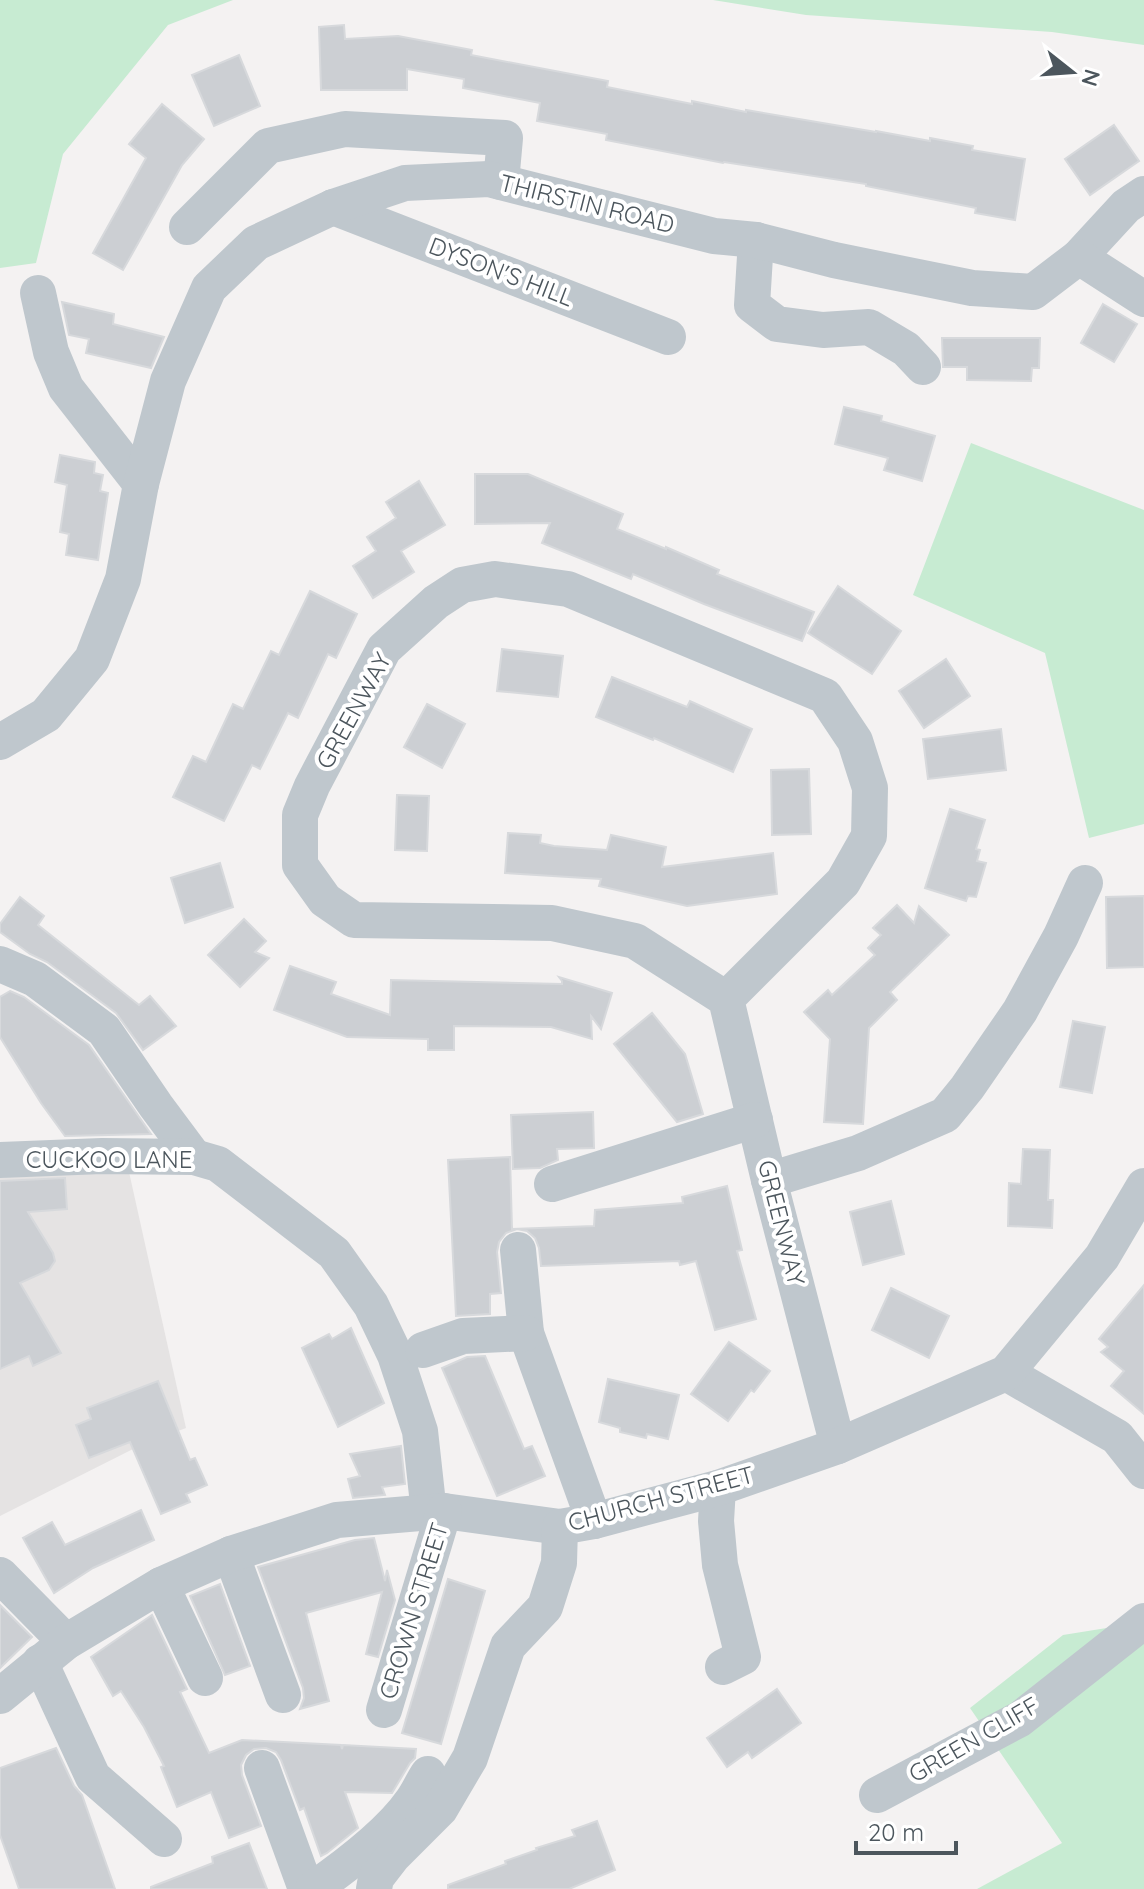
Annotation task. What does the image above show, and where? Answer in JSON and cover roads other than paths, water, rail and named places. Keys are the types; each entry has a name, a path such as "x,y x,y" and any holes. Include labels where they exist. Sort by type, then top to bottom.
{"street":[{"path":"187,227 268,146 345,129 505,138 501,182"},
{"name":"THIRSTIN ROAD","path":"0,742 46,715 92,659 123,579 141,484 168,381 209,288 256,243 333,207 405,183 489,179 714,236 756,240 834,260 972,288 1033,292 1079,257 1126,206 1144,194"},
{"name":"DYSON'S HILL","path":"333,207 668,337"},
{"path":"756,240 752,305 777,324 823,330 869,327 906,349 923,367"},
{"path":"1079,257 1127,278 1144,299"},
{"path":"38,293 51,352 66,388 141,484"},
{"name":"GREENWAY","path":"726,999 843,882 869,836 870,788 855,741 825,696 568,589 495,579 462,585 436,602 384,649 312,786 300,815 300,865 325,900 354,920 552,923 635,941 726,999 838,1446"},
{"path":"769,1180 858,1153 945,1115 1020,1011 1061,936 1085,883"},
{"path":"0,964 35,979 104,1030 156,1106 206,1160 334,1253 371,1305 395,1355 420,1431 436,1512"},
{"path":"552,1184 755,1120"},
{"name":"CUCKOO LANE","path":"0,1160 102,1156 206,1160"},
{"path":"838,1446 1006,1373 1102,1257 1144,1186"},
{"path":"374,1889 376,1878 393,1856 440,1809 470,1758 508,1646 545,1607 559,1563 577,1524 526,1333 518,1250"},
{"path":"423,1350 463,1336 526,1333"},
{"path":"1006,1373 1117,1437 1144,1471"},
{"name":"CHURCH STREET","path":"0,1696 53,1652 161,1585 231,1554 337,1520 436,1512 577,1524 718,1488 838,1446"},
{"path":"718,1488 716,1521 720,1565 743,1657 723,1667"},
{"name":"CROWN STREET","path":"384,1710 436,1512"},
{"path":"231,1554 283,1695"},
{"path":"0,1575 53,1652 93,1777 164,1839"},
{"path":"161,1585 205,1678"},
{"name":"GREEN CLIFF","path":"877,1795 1020,1719 1144,1621"},
{"path":"262,1768 306,1889"},
{"path":"313,1889 347,1865 387,1829 411,1802 428,1774"}]}
